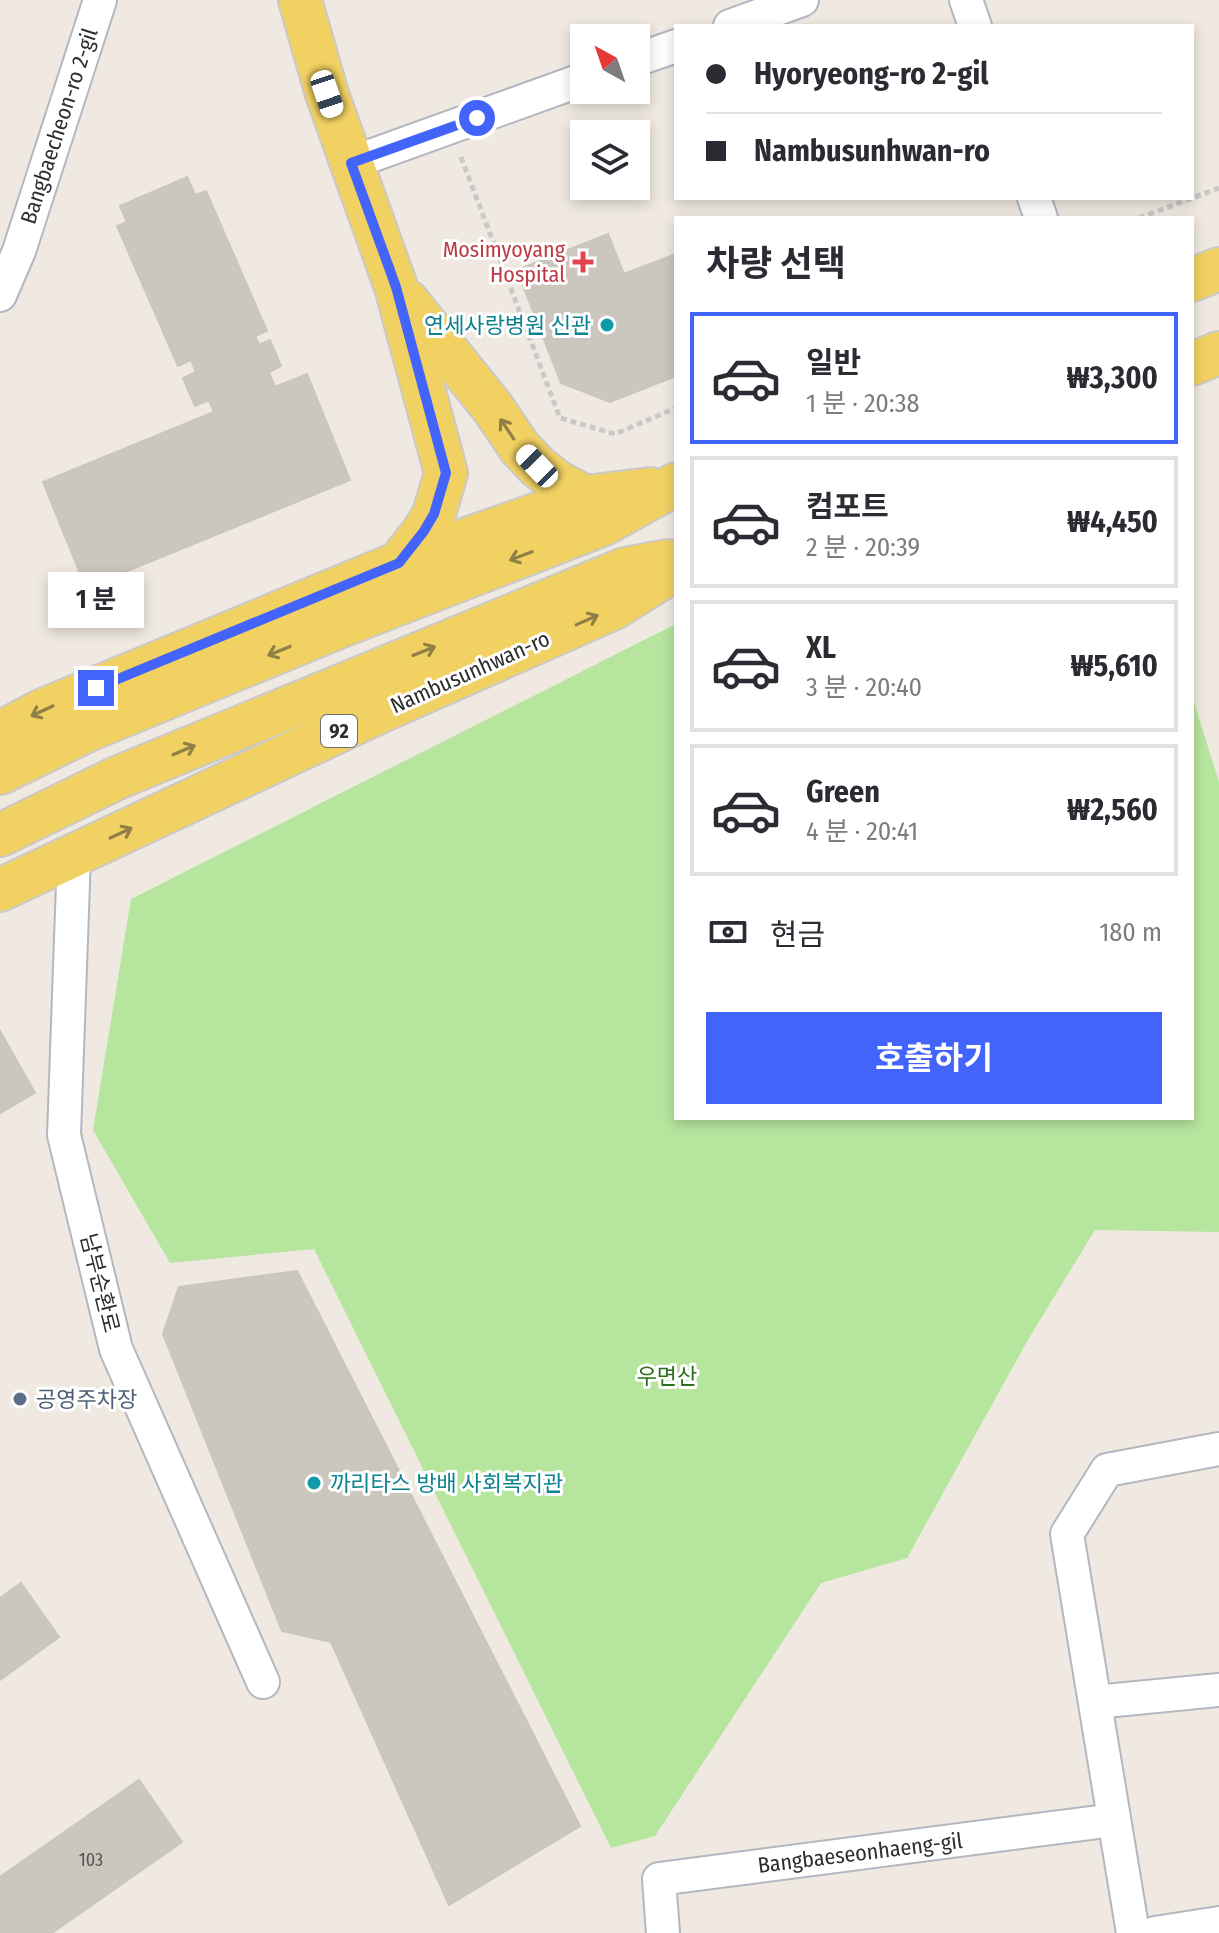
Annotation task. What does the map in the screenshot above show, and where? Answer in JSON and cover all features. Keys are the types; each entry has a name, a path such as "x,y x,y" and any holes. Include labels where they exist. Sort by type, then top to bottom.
{"main road":[{"path":"300,0 327,94 396,287 446,473 434,514 399,563"},
{"path":"1194,279 1219,269"},
{"path":"396,287 493,408 520,448 557,482 586,497"},
{"path":"1194,363 1219,353"},
{"path":"0,733 41,711 399,563 586,497 671,486"},
{"path":"0,773 60,742 327,632 604,524 671,486"},
{"name":"Nambusunhwan-ro","path":"0,835 117,778 625,569 674,559"},
{"name":"Nambusunhwan-ro","path":"0,890 377,713 614,608 674,570"}],"street":[{"name":"Bangbaecheon-ro 2-gil","path":"0,295 9,247 100,0"},
{"path":"736,24 802,0"},
{"path":"966,0 974,24"},
{"path":"650,55 674,47"},
{"path":"351,163 570,84"},
{"name":"남부순환로","path":"74,855 64,1135 116,1349 263,1682"},
{"path":"1133,1933 1067,1534 1107,1470 1219,1449"},
{"path":"1095,1702 1219,1690"},
{"name":"Bangbaeseonhaeng-gil","path":"663,1933 659,1879 1114,1820"},
{"path":"1155,1933 1219,1923"}],"path":[{"path":"450,127 560,418 615,434 674,409"},
{"path":"1194,197 1219,188"},
{"path":"1144,216 1187,200"}],"green space":[{"name":"우면산","path":"674,625 674,1120 1194,1120 1194,702 1219,782 1219,1232 1095,1230 1029,1338 907,1558 821,1583 655,1836 611,1848 314,1249 170,1263 93,1130 131,899"}],"building":[{"path":"187,177 195,195 206,191 267,331 255,336 259,345 270,340 281,366 269,372 275,387 307,374 350,480 86,588 43,482 214,412 209,400 195,406 183,378 196,372 191,360 178,366 117,226 127,222 120,206"},
{"name":"연세사랑병원 신관","path":"608,234 624,274 674,255 674,377 610,402 561,383 517,270"},
{"path":"0,1031 35,1093 0,1113"},
{"name":"까리타스 방배 사회복지관","path":"297,1271 580,1826 449,1905 331,1642 282,1631 163,1334 179,1287"},
{"path":"21,1583 59,1637 0,1680 0,1598"},
{"path":"139,1780 182,1842 52,1933 0,1933 0,1877"}],"place":[{"name":"Mosimyoyang Hospital","path":"583,262"},
{"name":"연세사랑병원 신관","path":"607,325"},
{"name":"공영주차장","path":"20,1399"},
{"name":"까리타스 방배 사회복지관","path":"314,1483"}],"route":[{"path":"96,688 399,563 424,531 434,514 446,473 396,287 351,163 477,118"}]}
